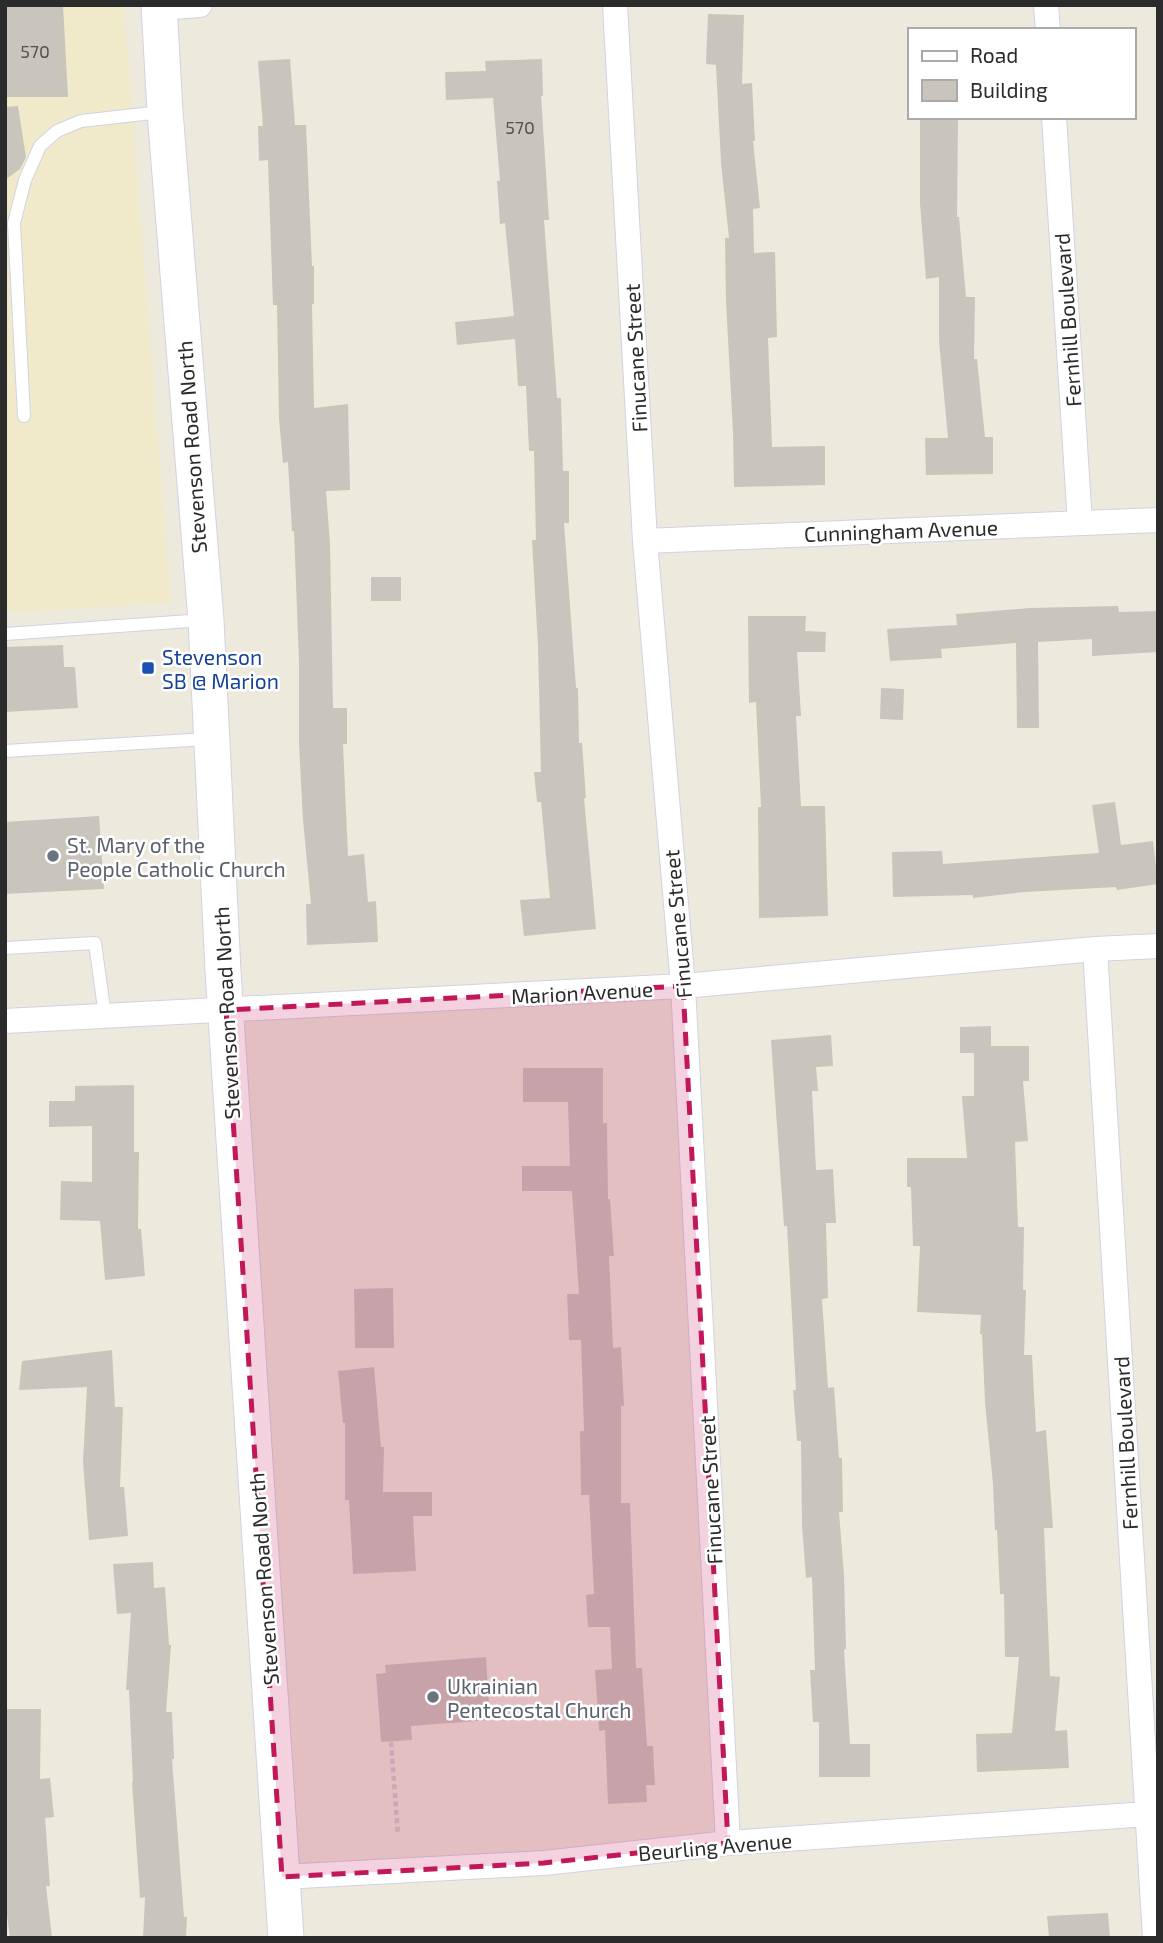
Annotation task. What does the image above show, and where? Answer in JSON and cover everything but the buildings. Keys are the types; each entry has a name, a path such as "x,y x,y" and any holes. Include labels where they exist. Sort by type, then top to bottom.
{"main road":[{"name":"Stevenson Road North","path":"159,6 165,112 206,620 226,1010 286,1938"}],"street":[{"path":"159,6 200,5"},
{"name":"Finucane Street","path":"615,5 645,541 683,986 728,1843"},
{"path":"1046,5 1048,28"},
{"name":"Fernhill Boulevard","path":"1054,119 1080,523"},
{"name":"Cunningham Avenue","path":"645,541 1158,520"},
{"name":"Marion Avenue","path":"5,1021 683,986 1095,949 1158,946"},
{"name":"Fernhill Boulevard","path":"1095,949 1155,1938"},
{"name":"Beurling Avenue","path":"282,1877 544,1863 728,1843 1148,1814"}],"lane":[{"path":"24,416 14,223 22,189 40,146 57,131 81,121 165,112"},
{"path":"5,634 206,620"},
{"path":"5,751 212,739"},
{"path":"5,947 95,943 104,1016"}],"path":[{"path":"391,1741 398,1835"}],"highlighted area":[{"path":"683,986 728,1843 544,1863 282,1877 226,1010"}],"shaded area":[{"path":"5,5 124,5 171,603 5,613"}],"place":[{"name":"Stevenson SB @ Marion","path":"148,668"},
{"name":"St. Mary of the People Catholic Church","path":"53,856"},
{"name":"Ukrainian Pentecostal Church","path":"433,1697"}]}
